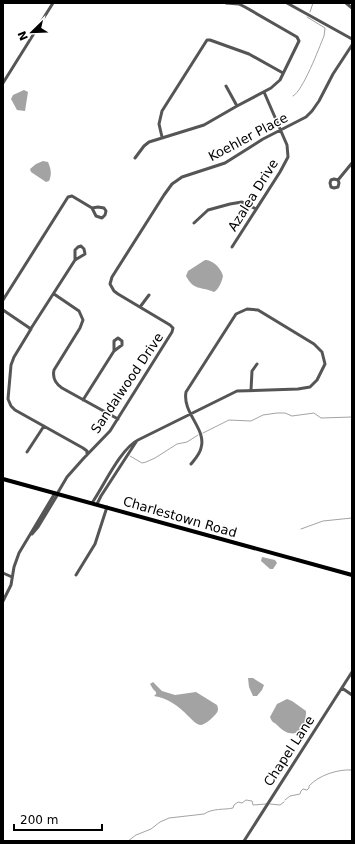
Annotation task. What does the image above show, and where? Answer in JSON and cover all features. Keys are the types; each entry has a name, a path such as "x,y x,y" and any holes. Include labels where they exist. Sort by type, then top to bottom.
{"main road":[{"name":"Charlestown Road","path":"3,480 97,504 352,575"}],"street":[{"path":"3,83 53,3"},
{"path":"135,158 146,144 162,137 200,127 264,92 274,86 283,73 299,41 297,37 239,4 226,3"},
{"path":"287,3 352,39"},
{"path":"346,3 352,8"},
{"path":"162,137 159,121 162,111 206,40 210,40 249,54 283,73"},
{"name":"Koehler Place","path":"141,231 169,188 178,179 185,175 225,163 255,144 302,120 312,111 319,101 333,74 352,45"},
{"path":"226,86 237,106"},
{"name":"Azalea Drive","path":"232,247 288,157 288,148 264,92"},
{"path":"338,180 352,163"},
{"path":"3,300 68,197 72,196 92,208 98,218 105,216 106,212 104,208 92,208"},
{"path":"194,223 208,210 230,204 242,202 256,209"},
{"name":"Sandalwood Drive","path":"3,601 8,592 16,560 29,537 67,477 108,433 118,419 173,330 170,325 114,291 110,284 112,277 141,231"},
{"path":"75,260 75,250 81,246 84,249 85,254 75,260 30,330 12,362 8,399 13,408 86,450 88,454 82,460"},
{"path":"54,294 79,311 83,320 80,328 54,370 54,379 62,388 118,419"},
{"path":"140,307 149,295"},
{"path":"92,503 122,454 130,445 138,440 190,414 233,392 306,388 317,380 324,368 325,361 322,352 314,344 258,310 250,309 239,312 234,317 187,389 185,399 190,414 202,438 200,451 191,464"},
{"path":"3,310 29,327 30,330"},
{"path":"83,400 114,351"},
{"path":"251,390 252,371 257,364"},
{"path":"27,452 44,426"},
{"path":"97,504 138,440"},
{"path":"76,575 95,544 107,507"},
{"path":"3,573 12,577"},
{"name":"Chapel Lane","path":"244,841 352,672"},
{"path":"342,688 352,695"}],"shaded area":[{"path":"24,90 28,92 25,111 17,110 11,99 13,95"},
{"path":"43,161 48,162 51,172 49,181 46,182 31,172 30,169"},
{"path":"205,260 211,261 216,265 223,276 219,287 214,292 195,286 186,276 188,271"},
{"path":"262,557 275,560 277,563 273,569 270,569 261,561"},
{"path":"248,678 253,678 264,685 257,696 253,696 249,687"},
{"path":"153,682 162,691 175,695 196,692 217,705 218,710 205,724 197,724 172,703 154,696 156,692 150,684"},
{"path":"287,699 306,711 303,727 298,732 289,733 283,731 273,722 270,717 277,704"}],"waterway":[{"path":"310,12 313,3"},
{"path":"293,96 306,78 324,36 325,28 307,17"},
{"path":"203,433 229,420 251,421 263,415 277,413 285,413 292,416 314,413 321,418 352,417"},
{"path":"130,456 142,463 146,462 177,444 187,442 198,435"},
{"path":"301,529 323,521 352,518"},
{"path":"285,800 290,796 300,794 303,789 307,790 313,782 323,776 335,772 352,770"},
{"path":"128,841 136,835 151,829 160,822 169,818 204,814 215,810 233,808 238,802 242,803 246,800 252,801 253,805 266,804"},
{"path":"270,804 280,805 284,802"}]}
